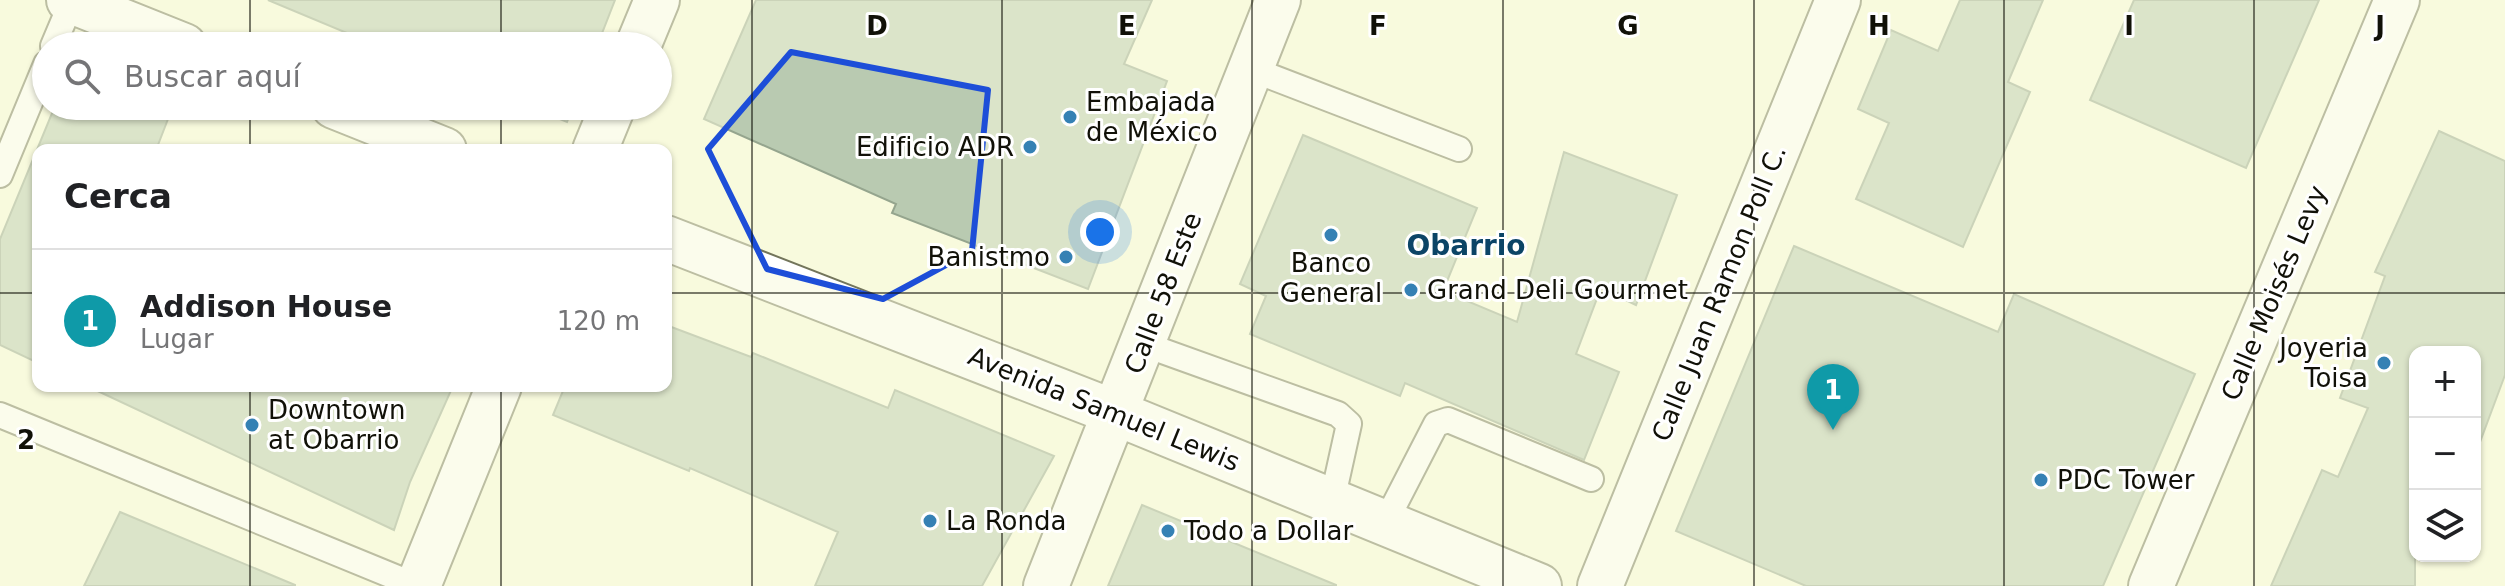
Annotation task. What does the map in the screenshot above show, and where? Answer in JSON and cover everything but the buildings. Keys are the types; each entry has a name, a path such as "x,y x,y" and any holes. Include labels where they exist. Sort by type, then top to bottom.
{"street":[{"path":"644,32 657,0"},
{"name":"Calle 58 Este","path":"1046,586 1278,0"},
{"name":"Calle Juan Ramon Poll C.","path":"1600,586 1838,0"},
{"name":"Calle Moisés Levy","path":"2151,586 2397,0"},
{"path":"70,1 149,32"},
{"path":"369,120 429,144"},
{"path":"597,144 607,120"},
{"name":"Avenida Samuel Lewis","path":"672,240 1116,413 1539,586"},
{"path":"418,586 497,392"}],"lane":[{"path":"58,32 70,1"},
{"path":"1251,69 1459,149"},
{"path":"0,175 32,98"},
{"path":"1143,344 1338,414 1349,424 1332,501"},
{"path":"0,415 418,586"},
{"path":"1385,523 1436,424 1448,420 1591,479"}],"highlighted area":[{"path":"791,52 988,90 972,251 883,299 767,269 708,149"}],"place":[{"name":"Embajada de México","path":"1070,117"},
{"name":"Edificio ADR","path":"1030,147"},
{"name":"Banco General","path":"1331,235"},
{"name":"Banistmo","path":"1066,257"},
{"name":"Grand Deli Gourmet","path":"1411,290"},
{"name":"Joyeria Toisa","path":"2384,363"},
{"name":"Downtown at Obarrio","path":"252,425"},
{"name":"Addison House","path":"1833,430"},
{"name":"PDC Tower","path":"2041,480"},
{"name":"La Ronda","path":"930,521"},
{"name":"Todo a Dollar","path":"1168,531"}],"district":[{"name":"Obarrio","path":"1466,245"}]}
